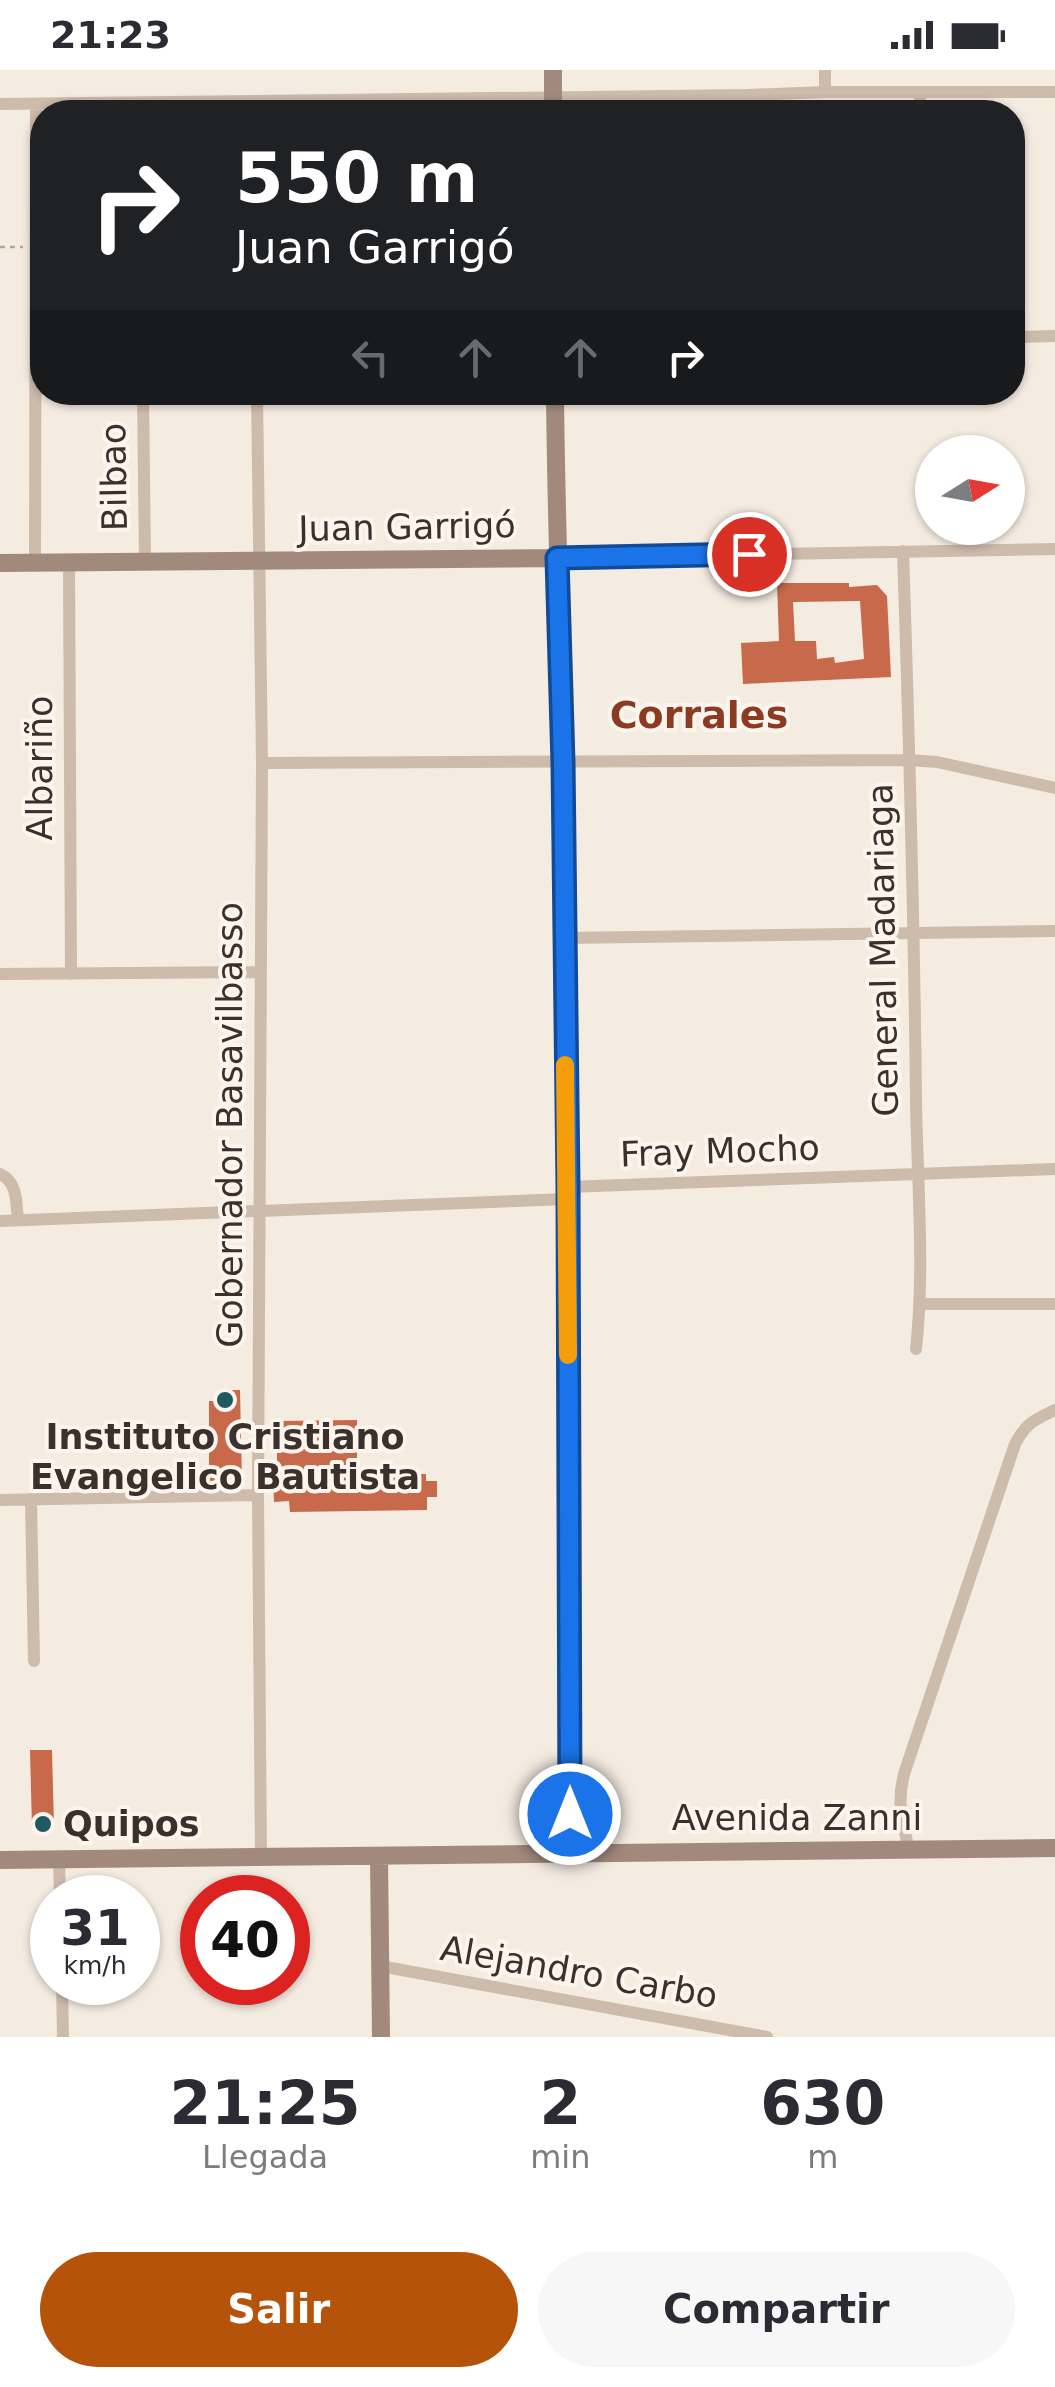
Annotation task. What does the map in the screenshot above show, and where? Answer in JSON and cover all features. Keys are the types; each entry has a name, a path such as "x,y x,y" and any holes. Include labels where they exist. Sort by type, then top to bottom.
{"street":[{"path":"553,70 553,100"},
{"path":"824,70 825,92"},
{"path":"639,100 825,92 1055,92"},
{"path":"920,92 920,100"},
{"path":"747,95 747,100"},
{"path":"0,104 30,104"},
{"path":"1025,337 1055,336"},
{"path":"35,405 35,562"},
{"name":"Bilbao","path":"143,405 144,561"},
{"name":"Gobernador Basavilbasso","path":"257,405 262,763 258,1495 261,1858"},
{"path":"555,405 568,1193 570,1852"},
{"name":"Juan Garrigó","path":"0,562 1055,550"},
{"name":"General Madariaga","path":"903,551 921,1304 916,1349"},
{"name":"Albariño","path":"69,562 71,974"},
{"path":"262,763 910,760 937,762 1055,788"},
{"path":"563,938 1055,930"},
{"path":"0,974 260,972"},
{"name":"Fray Mocho","path":"0,1220 1055,1169"},
{"path":"0,1174 14,1188 18,1220"},
{"path":"921,1304 1055,1304"},
{"path":"909,1850 900,1789 1014,1444 1022,1429 1055,1410"},
{"path":"0,1500 258,1495"},
{"path":"31,1500 34,1661"},
{"name":"Avenida Zanni","path":"0,1860 1055,1848"},
{"path":"379,1856 381,2037"},
{"path":"60,1859 60,1875"},
{"name":"Alejandro Carbo","path":"380,1966 706,2031 768,2037"},
{"path":"62,2005 63,2037"}],"building":[{"path":"777,583 877,585 887,596 891,677 743,684 741,643 779,641","holes":["860,601 864,659 835,663 834,657 817,659 816,641 795,641 793,602"]},
{"path":"218,1390 240,1390 242,1482 209,1482 209,1401 219,1401"},
{"path":"357,1420 357,1475 426,1474 426,1481 437,1481 437,1497 427,1497 427,1510 290,1512 289,1501 274,1502 277,1421"},
{"path":"30,1750 52,1750 54,1827 32,1828"}],"slow traffic":[{"path":"565,1065 568,1355"}],"place":[{"name":"Instituto Cristiano Evangelico Bautista","path":"225,1400"},
{"name":"Quipos","path":"43,1824"}],"district":[{"name":"Corrales","path":"699,715"}],"route":[{"path":"570,1814 568,1186 557,558 749,554"}]}
